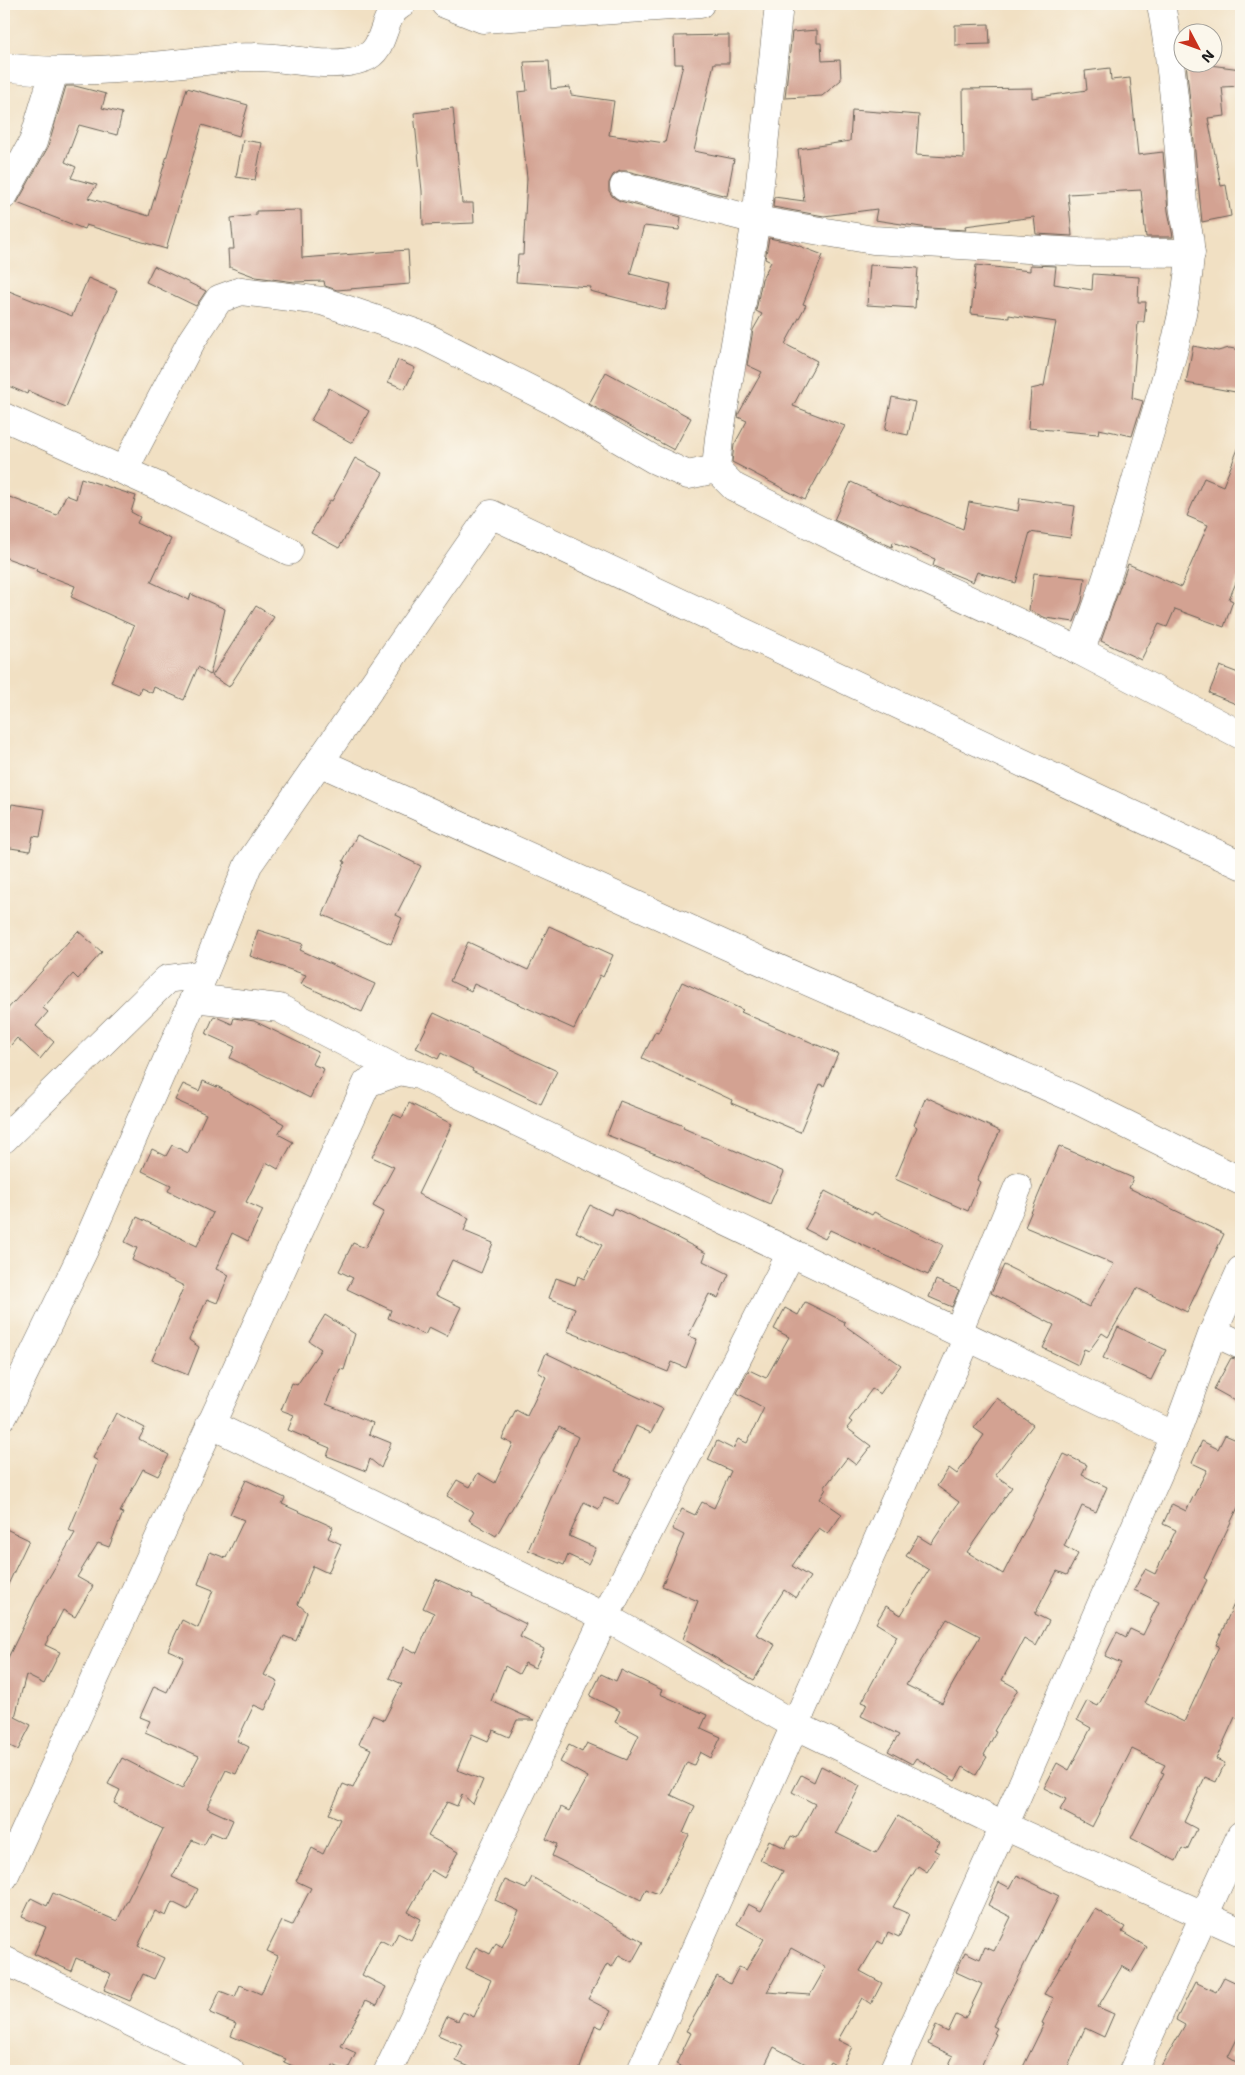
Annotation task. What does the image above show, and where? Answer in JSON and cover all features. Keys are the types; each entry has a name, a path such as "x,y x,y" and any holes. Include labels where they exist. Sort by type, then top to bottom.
{"street":[{"path":"4,68 54,72 255,57 338,63 366,58 377,46 387,19 396,7 402,4"},
{"path":"445,4 483,19 517,10 700,4"},
{"path":"716,469 719,438 756,220 778,4"},
{"path":"1080,651 1099,606 1116,551 1176,339 1181,321 1191,253 1183,205 1181,160 1169,48 1161,4"},
{"path":"4,195 33,142 54,72"},
{"path":"624,186 756,220 873,240 1079,252 1191,253"},
{"path":"124,470 192,340 219,299 240,291 322,301 416,333 469,357 551,400 654,459 688,475 716,469"},
{"path":"4,417 124,470 290,551"},
{"path":"716,469 734,487 850,545 1080,651 1241,735"},
{"path":"4,1415 88,1241 199,986 248,865 491,514 1241,865"},
{"path":"319,762 734,949 1073,1098 1241,1181"},
{"path":"4,1139 167,978 199,986 279,1008 400,1071 418,1075 1175,1436"},
{"path":"4,1877 367,1083 400,1071"},
{"path":"641,2071 795,1725 963,1335 1018,1187"},
{"path":"388,2071 605,1617 791,1253"},
{"path":"893,2071 1004,1826 1175,1436 1213,1332 1241,1270"},
{"path":"1213,1332 1241,1345"},
{"path":"210,1424 605,1617 795,1725 1004,1826 1241,1932"},
{"path":"1133,2071 1241,1834"},
{"path":"4,1960 230,2071"}],"building":[{"path":"989,24 990,44 955,45 955,25"},
{"path":"817,30 817,43 821,43 822,61 840,60 841,80 822,96 785,98 792,32"},
{"path":"729,35 729,63 714,63 694,151 734,159 727,196 627,171 620,171 613,175 609,183 609,191 613,197 620,201 681,217 679,230 644,226 630,274 671,284 665,310 590,291 591,287 516,282 518,255 523,255 527,178 518,92 527,91 524,62 549,61 551,89 570,87 571,95 614,101 609,135 665,143 683,64 675,64 674,36"},
{"path":"1222,67 1241,69 1241,86 1222,87 1225,116 1208,118 1221,186 1226,185 1231,216 1202,222 1187,72 1222,72"},
{"path":"1110,68 1111,80 1130,78 1138,155 1163,152 1168,211 1173,237 1146,237 1141,190 1068,194 1072,236 1036,234 1034,217 965,226 966,230 928,228 875,220 877,209 824,216 773,207 774,197 804,201 798,149 850,141 852,110 919,115 916,155 964,158 963,89 1032,88 1032,98 1087,90 1085,71"},
{"path":"66,86 75,86 106,94 102,108 122,113 117,135 79,125 65,162 76,167 71,178 97,185 88,198 149,216 187,88 248,105 239,136 202,125 166,249 86,225 84,229 17,203 48,147"},
{"path":"453,108 462,203 473,203 474,223 423,225 422,191 414,113"},
{"path":"243,140 262,143 255,180 236,177"},
{"path":"301,210 302,258 408,250 410,284 337,290 325,286 324,281 295,282 256,277 229,267 228,249 234,249 231,218 256,215 256,211"},
{"path":"769,238 789,242 823,255 803,304 806,305 785,344 817,361 793,406 845,426 805,500 732,462 734,445 747,421 738,417 739,413 762,372 747,365 753,330 762,314 756,311 762,279 771,262 765,259"},
{"path":"870,265 918,268 915,308 867,305"},
{"path":"976,265 1030,271 1030,265 1056,266 1054,284 1092,290 1093,274 1139,277 1138,302 1146,302 1144,322 1138,322 1132,398 1143,401 1132,436 1099,429 1098,434 1028,428 1031,389 1044,386 1056,322 1009,315 1009,318 971,314"},
{"path":"154,266 206,291 196,306 146,282"},
{"path":"88,278 117,290 66,407 28,391 27,394 4,384 4,289 72,316"},
{"path":"1193,346 1218,351 1229,348 1241,350 1241,393 1186,383"},
{"path":"398,360 415,368 405,389 388,382"},
{"path":"606,372 691,418 674,450 589,404"},
{"path":"329,388 369,411 352,443 311,420"},
{"path":"892,397 915,402 908,435 885,430"},
{"path":"1240,444 1241,571 1229,599 1233,601 1224,627 1175,609 1167,627 1159,624 1141,660 1101,641 1128,564 1181,587 1208,525 1187,516 1204,478 1223,486"},
{"path":"355,458 383,473 339,548 311,533 330,500 332,501"},
{"path":"81,478 136,496 131,512 140,517 137,523 171,539 151,582 189,600 191,594 225,609 210,675 198,667 184,700 154,687 152,693 141,688 139,694 111,682 134,626 71,597 75,586 4,557 4,495 57,515 66,495 76,499"},
{"path":"851,482 901,505 963,529 969,502 1018,511 1020,498 1075,506 1070,538 1030,532 1016,583 977,572 973,582 933,566 935,559 893,542 892,547 834,520"},
{"path":"1034,573 1085,578 1082,601 1074,622 1046,618 1029,610"},
{"path":"256,606 274,617 229,687 212,676"},
{"path":"1220,666 1241,674 1241,706 1209,693"},
{"path":"12,804 45,809 40,837 33,836 30,851 4,847 4,811 10,812"},
{"path":"357,835 421,866 396,915 402,918 391,944 323,915 345,862 343,861"},
{"path":"549,926 613,955 603,977 600,975 574,1029 474,984 471,991 450,981 468,942 528,970"},
{"path":"258,930 303,944 300,950 375,984 362,1012 301,984 306,975 250,956"},
{"path":"78,931 102,952 78,979 73,974 43,1008 48,1012 36,1026 54,1042 40,1059 17,1038 4,1053 4,1013"},
{"path":"682,982 743,1010 741,1012 838,1054 824,1086 820,1084 800,1132 731,1103 732,1100 642,1058 655,1032 658,1033"},
{"path":"434,1013 557,1071 541,1104 472,1071 473,1069 441,1053 438,1059 416,1048"},
{"path":"214,1016 232,1024 234,1018 254,1021 318,1052 312,1064 324,1069 310,1098 230,1058 235,1047 206,1034"},
{"path":"203,1081 217,1086 284,1124 278,1134 293,1142 278,1169 266,1162 246,1202 263,1210 248,1241 232,1233 216,1269 229,1275 217,1303 207,1299 189,1340 199,1347 188,1375 152,1360 184,1286 132,1260 137,1248 125,1242 137,1217 197,1246 213,1213 168,1191 171,1185 142,1171 152,1149 166,1156 172,1145 188,1153 206,1114 175,1100 183,1084 199,1091"},
{"path":"926,1097 1000,1131 977,1180 980,1182 968,1211 895,1179 917,1127 914,1125"},
{"path":"620,1101 684,1126 683,1128 784,1172 770,1204 681,1164 607,1135"},
{"path":"409,1103 452,1124 418,1194 469,1218 464,1231 493,1243 481,1273 452,1260 436,1295 461,1307 447,1336 429,1327 425,1335 388,1318 391,1310 347,1289 353,1278 339,1271 353,1243 365,1248 384,1212 373,1206 394,1167 372,1157 393,1114 402,1118"},
{"path":"1059,1146 1133,1178 1129,1188 1224,1234 1187,1312 1137,1288 1108,1337 1102,1333 1089,1351 1084,1349 1078,1365 1043,1348 1054,1325 991,1293 1004,1265 1089,1307 1114,1264 1025,1227"},
{"path":"825,1191 872,1215 874,1212 943,1245 928,1275 830,1230 825,1239 805,1229"},
{"path":"590,1205 611,1215 614,1208 668,1233 706,1253 703,1261 729,1274 718,1298 709,1294 688,1336 697,1339 686,1368 672,1362 668,1372 567,1331 575,1308 549,1298 556,1278 575,1285 578,1276 584,1279 602,1245 576,1232"},
{"path":"936,1280 959,1290 952,1307 929,1297"},
{"path":"805,1302 845,1322 844,1325 901,1365 880,1394 872,1389 849,1420 852,1422 847,1428 871,1446 856,1465 847,1458 824,1488 826,1489 820,1499 842,1514 828,1534 819,1528 792,1566 810,1577 796,1598 784,1590 756,1634 775,1645 754,1680 683,1639 698,1601 662,1586 684,1535 672,1529 682,1509 695,1515 702,1502 714,1508 731,1471 708,1460 717,1441 733,1449 738,1439 747,1443 764,1408 737,1393 749,1370 766,1378 789,1337 774,1329 785,1308 798,1315"},
{"path":"325,1315 355,1334 344,1370 340,1369 326,1404 373,1423 369,1434 391,1443 381,1468 370,1459 366,1471 327,1456 330,1448 288,1430 294,1415 281,1410 292,1383 297,1385 321,1349 309,1341"},
{"path":"1118,1327 1166,1350 1151,1380 1103,1358"},
{"path":"546,1353 663,1409 651,1433 636,1426 615,1471 631,1478 618,1504 604,1498 599,1509 584,1502 569,1536 596,1548 588,1564 568,1555 564,1565 528,1550 578,1437 559,1427 496,1536 469,1520 474,1512 447,1496 457,1480 470,1487 478,1473 495,1483 513,1444 502,1439 516,1410 527,1416 546,1377 538,1372"},
{"path":"1231,1358 1241,1360 1241,1404 1214,1389"},
{"path":"997,1398 1033,1425 995,1475 1012,1487 967,1552 1003,1574 1064,1454 1087,1465 1082,1475 1107,1487 1096,1512 1082,1506 1064,1546 1078,1554 1067,1575 1057,1571 1035,1614 1049,1621 1036,1646 1024,1639 1002,1680 1018,1689 994,1731 996,1732 984,1755 987,1757 976,1775 963,1767 955,1781 916,1758 912,1764 888,1751 899,1735 861,1716 867,1704 862,1702 897,1636 876,1623 886,1606 901,1615 929,1570 906,1556 918,1536 931,1544 959,1502 937,1486 949,1468 957,1474 984,1435 974,1428","holes":["947,1619 980,1636 942,1703 906,1685"]},
{"path":"116,1413 145,1428 139,1439 169,1455 158,1476 143,1469 120,1512 123,1513 109,1547 98,1543 77,1577 93,1586 75,1617 63,1610 45,1645 60,1652 44,1684 26,1675 15,1717 31,1725 18,1750 4,1743 4,1666 37,1598 75,1533 69,1530 98,1461 93,1458"},
{"path":"1225,1435 1241,1442 1241,1501 1204,1578 1207,1580 1145,1703 1184,1722 1219,1646 1216,1645 1241,1588 1241,1720 1235,1717 1216,1759 1225,1763 1216,1782 1205,1777 1184,1822 1197,1829 1187,1850 1182,1848 1176,1861 1131,1838 1164,1773 1161,1772 1165,1765 1132,1749 1092,1827 1060,1810 1066,1799 1044,1788 1057,1763 1069,1770 1091,1728 1077,1720 1087,1701 1098,1706 1121,1663 1105,1656 1117,1632 1126,1637 1130,1629 1143,1635 1159,1602 1134,1590 1145,1569 1155,1574 1176,1530 1163,1524 1172,1504 1186,1511 1207,1470 1192,1463 1202,1441 1218,1449"},
{"path":"246,1480 285,1498 282,1504 333,1527 328,1538 341,1544 328,1573 313,1566 298,1604 307,1612 296,1641 284,1636 264,1675 278,1682 265,1710 254,1705 237,1741 249,1747 236,1774 226,1770 207,1808 233,1820 225,1838 211,1832 204,1845 192,1840 172,1877 198,1889 188,1910 172,1902 166,1916 155,1911 138,1946 164,1958 154,1979 143,1974 130,2001 104,1990 111,1974 76,1958 71,1971 34,1954 46,1927 22,1917 31,1898 47,1906 53,1893 117,1921 163,1829 114,1803 120,1790 108,1784 122,1758 182,1789 199,1756 145,1732 150,1721 140,1717 154,1686 167,1692 184,1657 168,1650 182,1620 198,1628 213,1590 198,1584 210,1552 226,1558 244,1520 230,1514"},
{"path":"4,1528 29,1540 4,1593"},
{"path":"436,1579 473,1595 472,1597 526,1624 520,1637 544,1649 535,1668 525,1663 519,1674 505,1666 491,1701 534,1720 517,1720 509,1737 493,1730 488,1741 472,1734 457,1770 483,1780 473,1804 462,1794 457,1806 447,1802 428,1836 458,1852 444,1878 431,1870 408,1912 421,1919 411,1940 398,1933 392,1946 380,1940 362,1975 386,1987 377,2005 366,2000 341,2046 356,2053 347,2071 333,2065 330,2071 304,2071 284,2062 286,2059 231,2036 236,2024 210,2013 220,1991 235,1997 240,1985 261,1994 278,1956 267,1951 282,1921 292,1925 311,1888 296,1881 312,1848 323,1854 340,1819 329,1814 343,1784 353,1788 371,1749 359,1744 372,1715 384,1720 402,1684 389,1678 404,1647 417,1653 434,1613 423,1608"},
{"path":"621,1670 662,1690 660,1694 707,1715 701,1728 721,1737 711,1758 700,1752 694,1765 687,1762 671,1795 695,1806 683,1833 689,1835 658,1894 646,1889 641,1900 552,1856 557,1844 546,1839 561,1807 569,1811 588,1777 560,1762 569,1745 582,1752 587,1743 627,1760 639,1735 615,1722 620,1711 590,1696 601,1674 616,1681"},
{"path":"821,1766 860,1786 836,1833 876,1853 898,1816 940,1842 934,1850 939,1853 927,1872 918,1866 893,1907 909,1914 899,1937 888,1932 883,1944 878,1941 860,1971 882,1983 871,2004 862,1998 838,2040 852,2047 841,2068 830,2062 825,2071 819,2071 774,2047 762,2071 691,2071 676,2064 691,2033 686,2031 717,1976 730,1984 739,1967 746,1970 764,1939 737,1924 748,1904 761,1911 783,1871 760,1860 769,1840 785,1848 791,1836 797,1838 815,1804 792,1792 801,1775 814,1782","holes":["791,1948 826,1967 810,1995 767,1992"]},
{"path":"1017,1875 1059,1896 993,2026 997,2028 994,2033 996,2034 979,2071 946,2071 953,2056 928,2044 936,2026 948,2032 956,2015 965,2019 982,1984 956,1972 965,1952 980,1959 985,1947 994,1951 1011,1917 988,1905 999,1882 1010,1888"},
{"path":"532,1877 643,1942 632,1962 619,1955 612,1967 607,1964 588,1999 611,2011 602,2028 595,2025 579,2071 479,2071 456,2061 463,2046 438,2035 447,2016 458,2021 463,2012 474,2017 491,1980 466,1968 476,1947 490,1954 496,1943 502,1947 519,1911 495,1900 505,1880 526,1889"},
{"path":"1095,1909 1125,1927 1122,1932 1147,1947 1132,1972 1122,1966 1098,2007 1114,2014 1104,2037 1085,2028 1066,2071 1021,2071 1044,2024 1042,2023 1054,1998 1044,1994"},
{"path":"1224,1977 1241,1985 1241,2031 1228,2057 1241,2065 1241,2071 1158,2071 1185,2025 1176,2020 1195,1982 1216,1992"}]}
